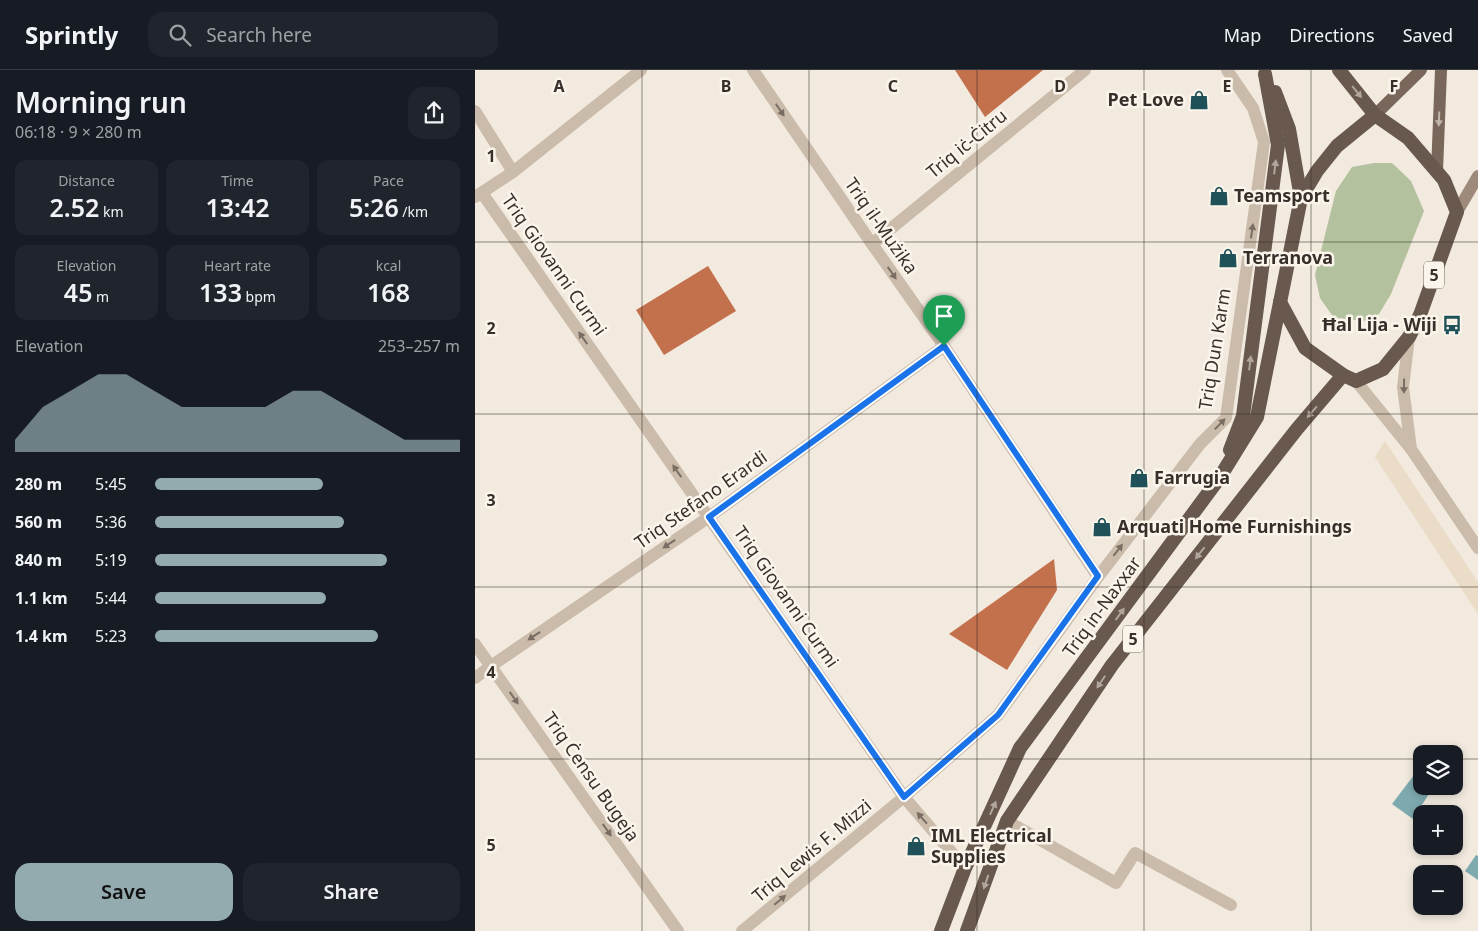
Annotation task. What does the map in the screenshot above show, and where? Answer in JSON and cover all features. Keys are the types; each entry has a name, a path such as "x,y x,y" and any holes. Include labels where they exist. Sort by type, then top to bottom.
{"highway":[{"path":"1339,70 1375,115 1408,138 1437,171 1444,180 1457,212"},
{"path":"1264,72 1272,85 1289,129 1301,198"},
{"path":"1221,477 1243,416 1278,145 1264,72"},
{"name":"Triq in-Naxxar","path":"941,931 965,868 1020,748 1221,477 1257,417 1301,198 1317,171 1337,146 1375,115"},
{"name":"5","path":"967,931 1007,821 1112,666 1297,429 1349,378 1383,369 1409,337 1420,315 1457,212"},
{"path":"1279,302 1305,348 1349,378"}],"main road":[{"name":"Triq in-Naxxar","path":"1375,115 1421,70"},
{"path":"1437,171 1441,70"},
{"path":"1457,212 1478,176"}],"street":[{"path":"478,195 513,172 641,70"},
{"name":"Triq il-Mużika","path":"753,70 944,346 1098,576"},
{"name":"Triq iċ-Ċitru","path":"872,244 1085,70"},
{"name":"Triq Dun Karm","path":"904,797 998,715 1098,576 1200,444 1226,418 1264,142 1253,108 1227,70"},
{"path":"475,111 513,172"},
{"name":"Triq Giovanni Curmi","path":"478,195 709,517 904,797 965,868"},
{"path":"1409,337 1403,387 1411,449"},
{"name":"Triq Stefano Erardi","path":"475,678 709,517 944,346"},
{"path":"1349,378 1411,449 1478,548"},
{"name":"Triq Ċensu Bugeja","path":"475,644 679,931"},
{"name":"Triq Lewis F. Mizzi","path":"742,931 904,797"},
{"path":"1007,821 1116,884 1135,853 1231,905"}],"green space":[{"path":"1374,163 1392,163 1411,181 1424,211 1391,294 1379,314 1364,321 1334,318 1320,298 1315,275 1336,191 1352,167"}],"shaded area":[{"path":"1385,441 1478,582 1478,614 1375,457"}],"water":[{"path":"1413,776 1413,795 1428,795 1422,805 1413,805 1413,819 1392,804"},
{"path":"1476,855 1478,856 1478,880 1465,871"}],"building":[{"path":"955,70 1043,70 985,117"},
{"path":"708,266 736,311 664,355 636,310"},
{"path":"1054,559 1057,590 1007,670 949,634"}],"place":[{"name":"Pet Love","path":"1199,100"},
{"name":"Teamsport","path":"1219,196"},
{"name":"Terranova","path":"1228,258"},
{"name":"Ħal Lija - Wiji","path":"1452,325"},
{"name":"Farrugia","path":"1139,478"},
{"name":"Arquati Home Furnishings","path":"1102,527"},
{"name":"IML Electrical Supplies","path":"916,846"}],"route":[{"path":"944,346 1098,576 998,715 904,797 709,517 944,346"}]}
